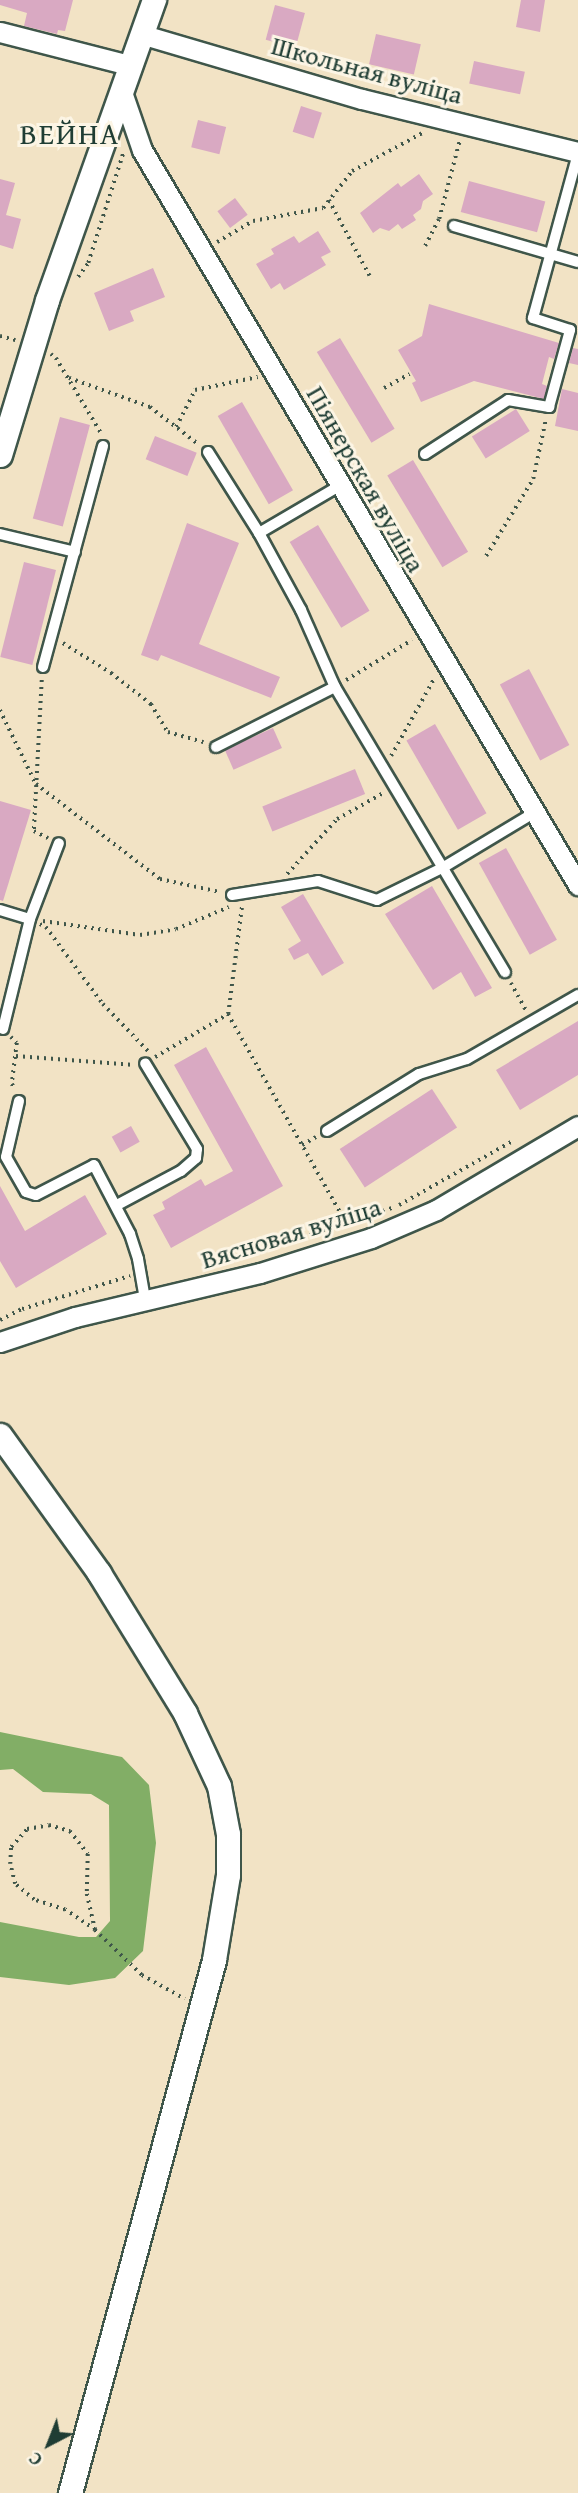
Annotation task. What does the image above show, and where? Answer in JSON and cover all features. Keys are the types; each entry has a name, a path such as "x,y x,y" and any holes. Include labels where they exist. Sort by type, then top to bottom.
{"street":[{"path":"0,454 33,344 144,35 154,0"},
{"path":"0,32 132,66"},
{"name":"Школьная вуліца","path":"144,35 362,99 578,152"},
{"name":"Піянерская вуліца","path":"122,92 142,150 443,662 578,885"},
{"path":"99,155 121,141 130,141 142,150"},
{"name":"Вясновая вуліца","path":"0,1342 39,1327 145,1299 203,1289 357,1242 436,1210 578,1126"},
{"path":"0,1435 68,1527 141,1638 185,1713 219,1786 227,1827 228,1875 219,1939 70,2493"}],"lane":[{"path":"425,454 508,400 549,407 570,330 533,318 578,152"},
{"path":"454,226 578,262"},
{"path":"43,667 103,446"},
{"path":"208,452 259,533 310,627 335,687 505,972"},
{"path":"259,533 339,486"},
{"path":"0,534 75,552"},
{"path":"216,747 335,687"},
{"path":"232,895 318,880 377,900 444,867 535,813"},
{"path":"3,1029 30,919 59,843"},
{"path":"0,910 30,919"},
{"path":"327,1130 419,1074 467,1059 578,995"},
{"path":"117,1205 181,1171 196,1158 197,1149 145,1063"},
{"path":"20,1098 6,1157 26,1192 36,1195 94,1166 130,1234 145,1299"}],"path":[{"path":"202,251 253,221 323,208 352,171 456,122"},
{"path":"425,246 439,219 456,122"},
{"path":"329,200 370,276"},
{"path":"33,344 56,358 100,428 103,446"},
{"path":"176,427 194,390 274,374"},
{"path":"384,388 409,374"},
{"path":"69,378 150,407 208,452"},
{"path":"486,555 533,479 549,407"},
{"path":"335,687 426,632"},
{"path":"52,636 111,673 151,704 168,732 216,747"},
{"path":"385,767 443,662"},
{"path":"43,667 34,831 59,843"},
{"path":"0,710 36,784 160,879 232,895"},
{"path":"274,888 337,820 396,786"},
{"path":"30,919 140,935 176,929 227,908 243,893"},
{"path":"243,893 228,1014 357,1242"},
{"path":"30,919 46,927 103,1004 155,1057"},
{"path":"505,972 531,1020"},
{"path":"16,1056 59,1061 69,1058 129,1066 145,1063 228,1014"},
{"path":"3,1029 18,1043 12,1084 20,1098"},
{"path":"236,1259 396,1206 517,1139"},
{"path":"0,1320 22,1309 141,1273"},
{"path":"95,1930 87,1894 88,1854 70,1831 49,1825 27,1829 11,1847 10,1864 15,1884 33,1900 65,1910 95,1930 142,1975 202,2009"}],"green space":[{"path":"0,1732 122,1757 149,1785 156,1843 143,1951 115,1978 69,1985 0,1977 0,1922 79,1937 96,1937 110,1921 109,1805 91,1794 43,1792 13,1769 0,1770"}],"building":[{"path":"0,0 73,0 65,31 58,30 57,34 24,26 27,13 0,5"},
{"path":"521,0 545,0 540,32 516,27"},
{"path":"275,5 305,13 296,48 266,40"},
{"path":"376,34 421,44 414,75 369,64"},
{"path":"474,61 525,72 520,94 469,83"},
{"path":"301,106 322,113 314,138 293,132"},
{"path":"198,120 226,127 219,154 191,147"},
{"path":"419,174 433,194 423,201 421,209 413,215 416,220 402,229 398,224 389,231 380,228 373,233 360,213 398,183 401,187"},
{"path":"0,179 15,183 6,215 21,219 13,249 0,245"},
{"path":"469,181 545,201 537,232 461,212"},
{"path":"235,198 248,215 230,228 217,211"},
{"path":"318,231 331,252 321,257 326,265 284,290 280,283 271,289 256,264 274,254 271,249 294,236 299,243"},
{"path":"153,268 165,297 130,311 134,321 109,331 94,293"},
{"path":"429,304 559,343 554,359 549,357 542,384 547,386 544,399 474,381 421,402 412,383 416,381 398,350 422,336"},
{"path":"340,338 395,429 371,443 317,352"},
{"path":"573,348 578,349 578,365 569,363"},
{"path":"562,389 578,393 578,431 555,426"},
{"path":"242,402 293,490 269,504 218,416"},
{"path":"516,409 530,431 486,459 472,437"},
{"path":"60,417 90,425 63,526 33,518"},
{"path":"155,436 197,453 187,476 146,459"},
{"path":"413,460 468,552 442,567 387,475"},
{"path":"187,523 239,543 199,644 280,677 271,698 161,655 158,661 141,655"},
{"path":"318,525 370,611 341,628 290,542"},
{"path":"24,562 56,570 32,665 0,657"},
{"path":"529,669 569,745 540,760 500,684"},
{"path":"435,724 487,813 458,830 406,740"},
{"path":"273,728 282,748 234,770 225,750"},
{"path":"355,769 365,794 272,831 262,806"},
{"path":"0,801 31,810 3,901 0,900"},
{"path":"506,848 557,940 530,955 479,863"},
{"path":"432,886 492,988 475,997 461,972 433,990 385,914"},
{"path":"303,894 344,963 322,976 308,953 294,960 288,949 301,941 281,907"},
{"path":"578,1021 578,1075 520,1110 496,1070"},
{"path":"206,1047 283,1186 171,1248 153,1215 165,1209 162,1202 201,1179 205,1186 233,1171 174,1065"},
{"path":"432,1089 457,1128 365,1187 340,1149"},
{"path":"131,1126 140,1142 120,1152 112,1137"},
{"path":"0,1186 25,1231 85,1195 107,1234 16,1288 0,1261"}],"district":[{"name":"ВЕЙНА","path":"70,133"}]}
